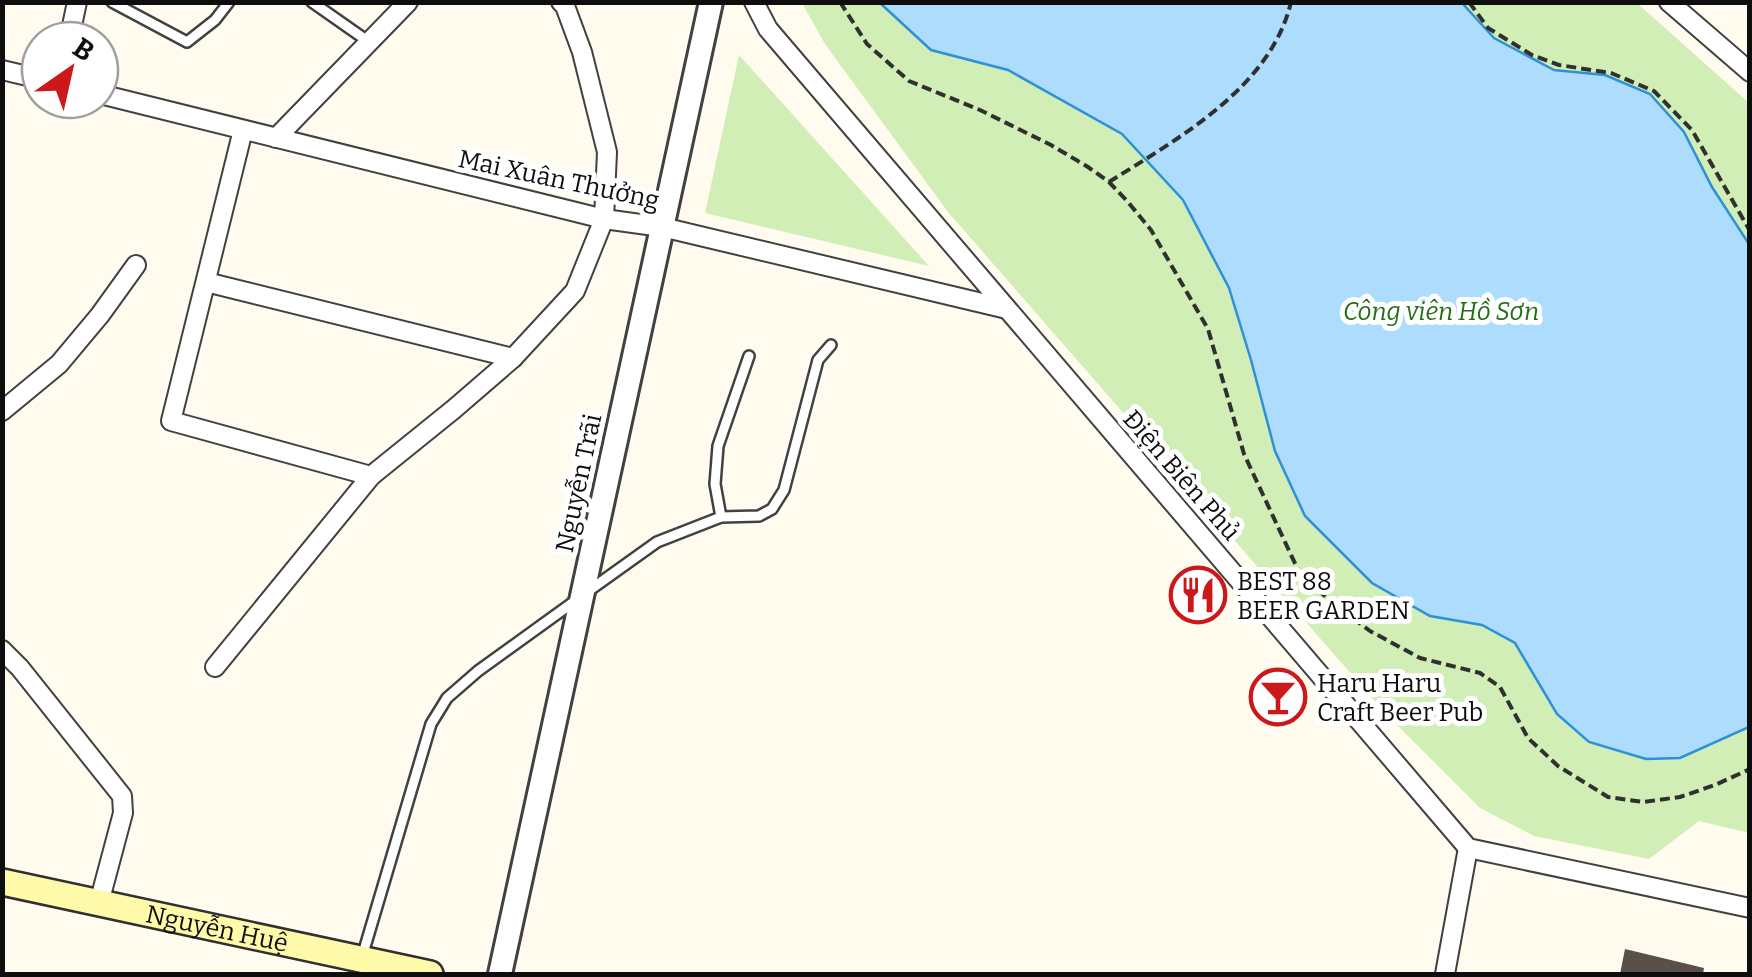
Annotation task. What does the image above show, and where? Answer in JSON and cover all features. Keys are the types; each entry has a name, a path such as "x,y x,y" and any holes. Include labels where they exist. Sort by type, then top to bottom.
{"main road":[{"name":"Nguyễn Huệ","path":"2,882 430,974"}],"street":[{"path":"276,138 408,2"},
{"path":"215,666 370,476 513,358 576,291 604,219 606,152 582,52 561,2"},
{"name":"Nguyễn Trãi","path":"500,974 711,2"},
{"name":"Điện Biên Phủ","path":"754,2 768,28 1468,848"},
{"path":"1669,2 1750,72"},
{"name":"Mai Xuân Thưởng","path":"120,99 604,219 662,226 1007,309"},
{"path":"244,130 171,421 370,476"},
{"path":"2,411 59,364 136,265"},
{"path":"206,282 513,358"},
{"path":"2,650 122,796 122,813 99,904"},
{"path":"1445,974 1468,848 1750,908"}],"lane":[{"path":"112,2 186,42 215,20 229,2"},
{"path":"312,2 369,42"},
{"path":"362,960 431,724 447,698 478,671 657,542 721,517 759,516 772,508 784,490 818,360 832,346"},
{"path":"721,517 714,484 718,446 749,356"}],"path":[{"path":"840,2 867,44 909,81 980,110 1088,167 1109,182 1151,230 1208,329 1244,454 1299,572 1310,582 1370,632 1420,658 1480,673 1500,687 1528,738 1558,766 1608,797 1643,802 1680,797 1750,769"},
{"path":"1109,182 1197,124 1257,72 1291,2"},
{"path":"1468,2 1488,28 1532,55 1558,65 1610,73 1654,92 1692,130 1750,231"}],"green space":[{"name":"Công viên Hồ Sơn","path":"802,3 1637,3 1749,103 1749,833 1699,821 1649,859 1534,836 1480,808 1387,715 948,212 825,44"},
{"path":"739,55 929,266 705,213"}],"water":[{"name":"Công viên Hồ Sơn","path":"880,3 1462,3 1494,38 1554,70 1605,75 1650,94 1684,132 1712,187 1749,244 1749,727 1680,758 1646,759 1589,742 1557,714 1515,643 1482,625 1430,616 1372,583 1305,516 1275,451 1229,288 1183,200 1122,134 1008,70 931,50"}],"building":[{"path":"1625,949 1704,968 1703,974 1620,974"}],"place":[{"name":"BEST 88 BEER GARDEN","path":"1198,595"},
{"name":"Haru Haru Craft Beer Pub","path":"1278,697"}]}
